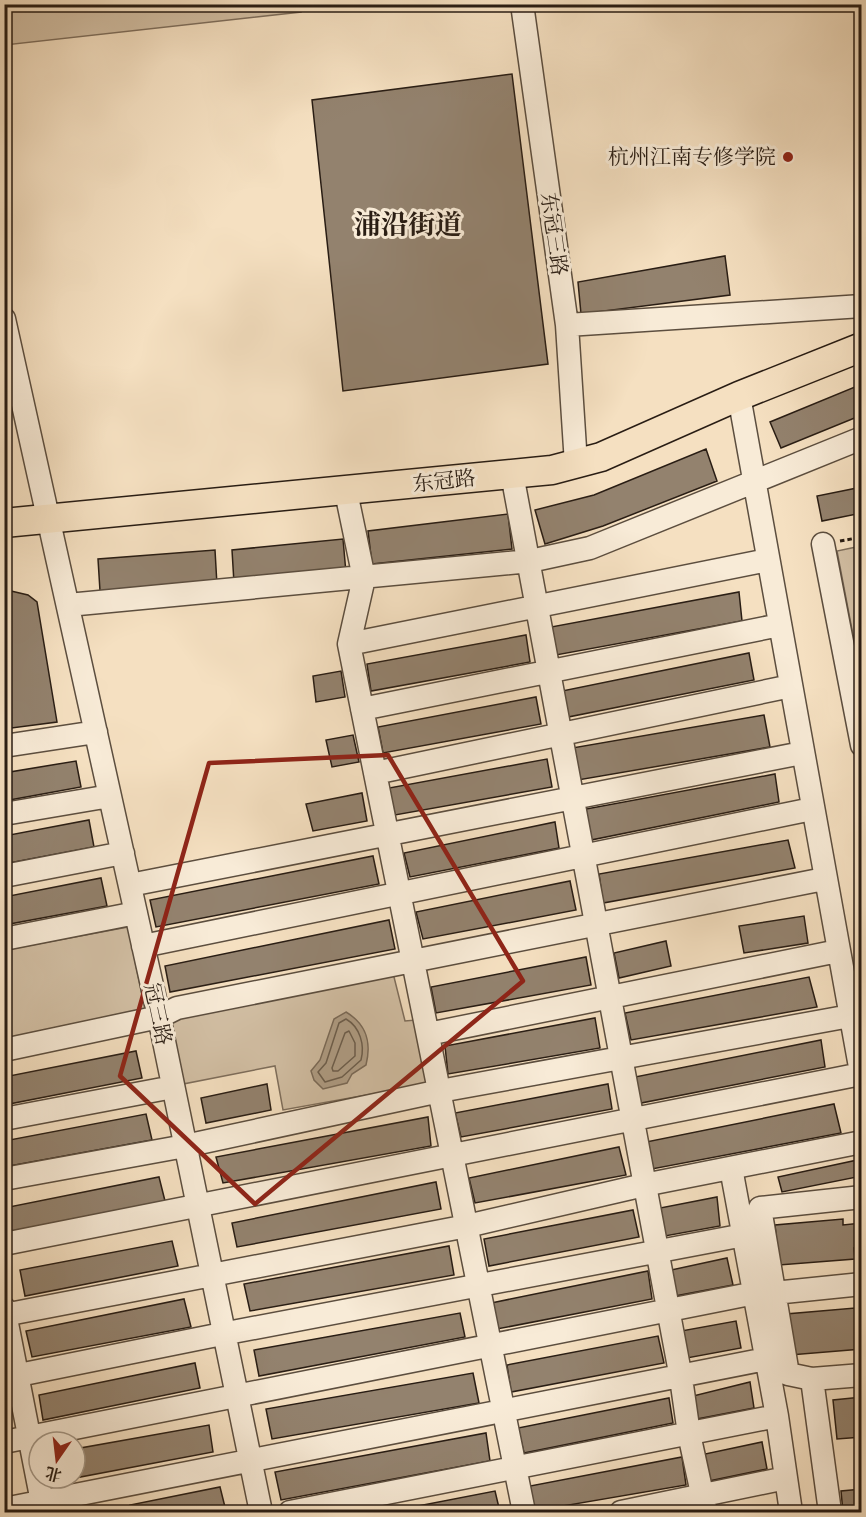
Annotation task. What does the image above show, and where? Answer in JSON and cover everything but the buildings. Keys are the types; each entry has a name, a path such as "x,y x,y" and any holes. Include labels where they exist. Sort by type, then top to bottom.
{"main road":[{"name":"东冠路","path":"4,523 346,492 552,470 601,457 738,396 861,347"}],"street":[{"name":"东冠三路","path":"522,4 567,325 576,464"},
{"path":"567,325 861,306"},
{"name":"冠三路","path":"4,319 159,1017 222,1334 261,1512"},
{"path":"4,1244 861,1076 738,396"},
{"path":"68,604 530,561 590,548 861,438"},
{"path":"512,474 681,1378 689,1434 705,1504"},
{"path":"346,492 364,578 350,644 480,1285 502,1412 524,1512"},
{"path":"823,544 861,746"},
{"path":"350,644 768,560"},
{"path":"363,709 780,625"},
{"path":"375,773 790,687"},
{"path":"4,746 96,732"},
{"path":"130,885 573,796 802,753"},
{"path":"4,814 110,795"},
{"path":"143,946 812,809"},
{"path":"4,876 123,853"},
{"path":"4,1050 159,1017 177,1008 824,879"},
{"path":"4,939 136,913"},
{"path":"428,1034 838,951"},
{"path":"4,1179 185,1146 440,1091 850,1016"},
{"path":"4,1119 173,1087"},
{"path":"28,1430 11,1377 5,1312 467,1226 644,1185 861,1142"},
{"path":"731,1168 744,1235 788,1374 812,1379 861,1375"},
{"path":"791,1512 766,1359 760,1209 861,1197"},
{"path":"11,1377 222,1334 744,1235"},
{"path":"65,1430 764,1293 861,1284"},
{"path":"4,1509 44,1507 250,1461 681,1378 766,1359"},
{"path":"812,1379 830,1512"},
{"path":"290,1512 777,1416"},
{"path":"4,1442 27,1438"},
{"path":"621,1512 705,1504 786,1478"},
{"path":"41,1490 44,1507"}],"highlighted area":[{"path":"388,755 523,981 255,1204 120,1076 209,763"}],"shaded area":[{"path":"300,4 301,12 5,45 5,5"},
{"path":"861,546 862,655 857,656 837,551"},
{"path":"128,927 146,1014 5,1041 5,950"},
{"path":"393,973 405,1021 416,1020 428,1084 283,1110 275,1066 183,1084 169,1021 179,1015"}],"water":[{"path":"346,1012 358,1022 366,1034 368,1056 366,1065 352,1074 347,1083 323,1089 314,1080 311,1071 320,1060 334,1019"}],"place":[{"name":"杭州江南专修学院","path":"788,157"}],"district":[{"name":"浦沿街道","path":"408,225"}]}
